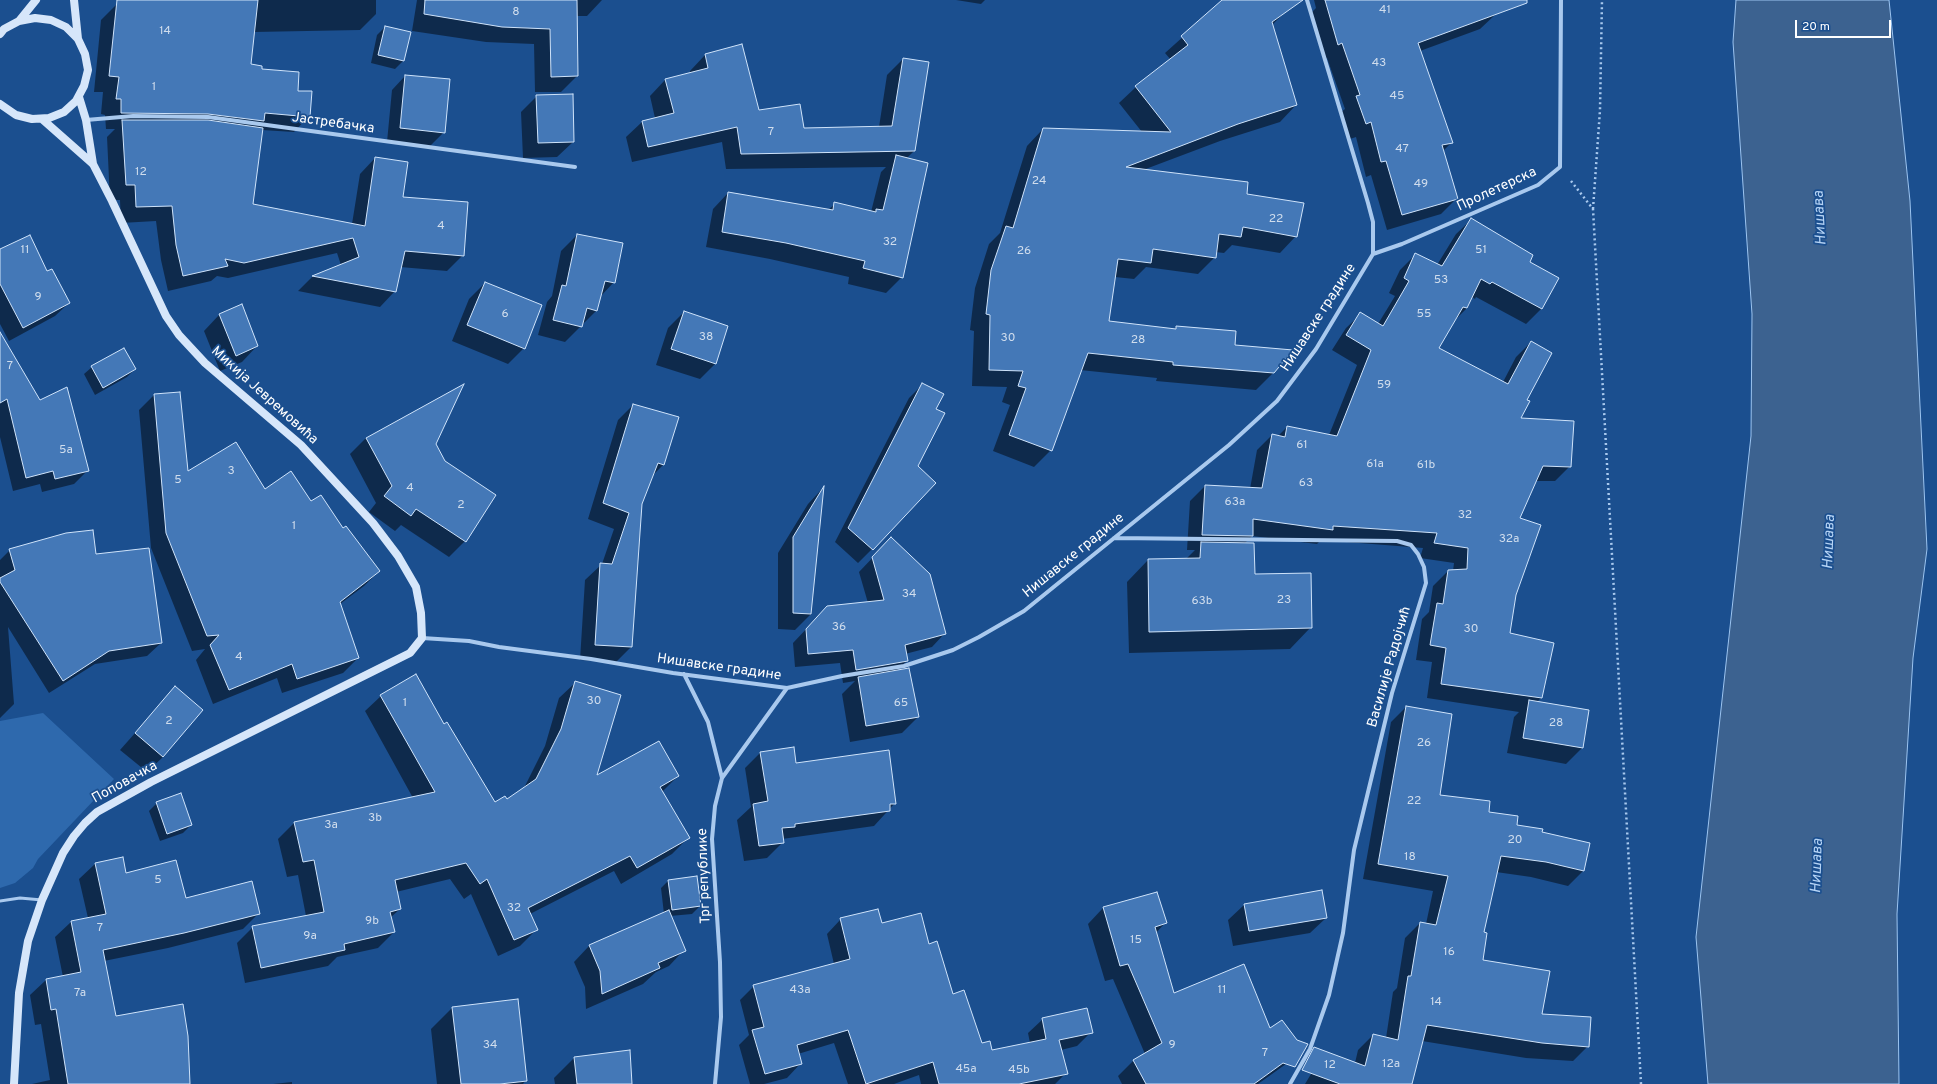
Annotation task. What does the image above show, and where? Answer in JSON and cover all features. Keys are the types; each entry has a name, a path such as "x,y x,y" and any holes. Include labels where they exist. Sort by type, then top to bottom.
{"street":[{"path":"19,21 36,0"},
{"path":"74,0 78,39"},
{"name":"Нишавске градине","path":"422,638 469,641 499,647 591,658 684,674 787,688 842,676 904,666 953,650 1024,611 1229,445 1277,401 1316,348 1373,254 1373,222 1308,0"},
{"path":"1560,167 1561,0"},
{"path":"0,34 4,29 19,21 35,18 51,20 66,27 78,39 86,54 88,70 84,86 79,97 64,112 49,118 32,119 16,115 0,105"},
{"name":"Микија Јевремовића","path":"79,97 86,120 93,164 166,316 179,335 205,363 301,446 373,523 398,556 416,587 421,613 422,638"},
{"name":"Јастребачка","path":"86,120 133,116 208,117 575,167"},
{"name":"Микија Јевремовића","path":"42,119 93,164"},
{"name":"Пролетерска","path":"1373,254 1402,244 1538,184 1560,167"},
{"name":"Василије Радојчић","path":"1114,538 1397,541 1411,545 1418,554 1424,567 1426,583 1392,693 1354,850 1342,933 1329,995 1310,1049 1290,1084"},
{"name":"Поповачка","path":"14,1084 19,993 28,940 42,900 63,853 74,836 97,812 151,782 410,653 422,638"},
{"path":"684,674 708,722 722,778"},
{"name":"Трг републике","path":"715,1084 721,1017 720,962 712,839 715,806 722,778 787,688"}],"lane":[{"path":"0,901 20,898 42,900"}],"path":[{"path":"1602,0 1600,110 1592,210 1602,348 1641,1084"},
{"path":"1560,167 1592,210"}],"shaded area":[{"path":"43,713 114,779 38,859 33,868 15,883 0,888 0,721"}],"water":[{"name":"Нишава","path":"1736,0 1889,0 1910,201 1927,549 1913,658 1897,914 1899,1084 1708,1084 1696,937 1751,436 1752,314 1733,42"}],"building":[{"path":"117,0 258,0 251,64 262,66 262,69 299,72 298,91 312,91 310,117 265,113 264,121 208,114 121,113 121,99 116,99 119,77 109,76"},
{"path":"425,0 577,0 578,76 551,77 550,29 502,27 424,14"},
{"path":"1222,0 1303,0 1272,22 1297,105 1238,124 1126,167 1248,182 1247,194 1304,203 1297,237 1243,227 1241,237 1219,234 1216,258 1153,249 1151,263 1118,259 1109,321 1176,329 1176,326 1236,331 1235,345 1293,350 1274,373 1173,365 1173,362 1088,353 1052,451 1009,435 1026,388 1018,386 1023,371 989,370 990,315 986,314 991,270 1006,226 1013,228 1043,128 1171,132 1135,86 1188,45 1181,36"},
{"path":"1325,0 1527,0 1527,3 1418,43 1453,143 1442,145 1458,199 1402,215 1386,161 1381,162 1371,122 1366,124 1356,96 1360,95 1342,43 1338,45"},
{"path":"385,26 411,32 404,61 378,55"},
{"path":"742,44 759,110 800,104 804,128 892,126 903,58 929,62 915,151 741,154 737,127 648,147 642,121 674,113 665,79 708,68 705,54"},
{"path":"405,75 450,79 445,133 400,128"},
{"path":"573,94 574,142 538,143 536,95"},
{"path":"122,120 208,120 263,128 253,204 365,226 375,157 408,162 403,197 468,202 464,256 405,251 396,292 312,276 359,257 353,238 244,263 225,259 228,266 183,276 176,245 172,206 136,207 135,185 126,185"},
{"path":"896,155 928,163 903,278 863,268 865,261 786,243 722,232 728,192 833,210 834,202 876,212 876,209 883,210"},
{"path":"1471,218 1533,255 1530,262 1559,278 1542,309 1492,282 1490,284 1481,279 1467,308 1463,307 1439,348 1508,384 1531,341 1552,353 1527,400 1530,401 1521,418 1574,421 1571,467 1543,466 1520,518 1541,525 1516,595 1510,633 1554,643 1542,698 1441,684 1446,648 1430,645 1437,603 1443,604 1448,570 1467,569 1468,548 1434,543 1437,533 1333,526 1333,530 1253,519 1253,536 1202,535 1205,485 1262,488 1272,434 1285,437 1287,426 1337,436 1371,350 1346,335 1360,312 1383,326 1409,281 1404,278 1415,253 1442,266"},
{"path":"577,234 623,243 615,283 605,281 597,311 587,308 582,327 553,320 562,285 566,286"},
{"path":"30,235 47,271 52,269 70,303 23,328 0,284 0,249"},
{"path":"485,282 542,305 525,349 467,325"},
{"path":"242,304 258,346 236,356 219,314"},
{"path":"684,311 728,326 716,364 671,349"},
{"path":"0,332 40,400 67,387 89,471 55,479 53,471 26,478 7,399 0,403"},
{"path":"124,348 136,369 103,388 91,366"},
{"path":"922,383 944,394 936,409 945,413 918,466 936,483 873,550 848,528"},
{"path":"464,384 436,444 445,461 496,495 466,542 416,509 411,516 384,496 392,486 366,438"},
{"path":"180,392 188,471 236,442 265,489 291,471 311,501 321,495 343,528 346,526 380,571 340,602 359,658 297,679 292,664 229,690 210,645 219,635 207,636 166,533 154,394"},
{"path":"633,404 679,417 664,465 658,463 642,504 632,647 595,645 600,563 612,564 629,513 603,503"},
{"path":"824,486 811,614 793,613 793,537"},
{"path":"93,530 96,554 149,548 162,643 109,651 63,681 0,582 0,578 15,570 9,549 66,533"},
{"path":"891,537 930,574 946,634 905,645 908,661 856,670 853,650 808,654 806,629 827,606 884,600 872,557"},
{"path":"1201,542 1254,543 1255,574 1311,573 1312,628 1149,632 1148,559 1200,558"},
{"path":"909,668 919,717 866,726 858,677"},
{"path":"416,674 444,724 447,722 495,802 505,796 507,799 536,779 561,729 575,681 621,695 597,775 659,741 679,776 660,787 690,838 637,868 630,856 528,908 538,930 514,940 487,879 480,884 466,863 395,880 401,909 390,912 395,932 344,944 345,950 261,968 252,926 324,912 314,860 303,862 294,822 435,792 380,695"},
{"path":"175,686 203,710 163,757 135,733"},
{"path":"1529,700 1589,710 1583,748 1523,738"},
{"path":"1406,706 1452,714 1440,795 1490,801 1489,812 1518,816 1517,825 1543,829 1542,832 1590,843 1584,871 1546,862 1501,856 1484,932 1487,933 1483,960 1550,971 1542,1014 1591,1017 1589,1047 1542,1043 1427,1025 1412,1084 1340,1084 1302,1070 1314,1047 1365,1066 1373,1034 1398,1040 1408,976 1411,976 1420,922 1436,925 1448,876 1378,864"},
{"path":"794,747 796,763 889,750 896,804 890,804 890,811 795,824 795,827 782,828 784,843 759,846 753,804 768,801 760,752"},
{"path":"181,793 192,825 167,834 156,802"},
{"path":"123,857 126,873 176,860 186,898 252,881 260,914 184,933 103,950 116,1016 183,1004 188,1036 190,1084 68,1084 56,1009 51,1010 46,979 81,972 71,921 106,914 95,863"},
{"path":"697,876 701,906 672,910 668,880"},
{"path":"1322,890 1327,918 1249,931 1244,904"},
{"path":"1157,892 1167,923 1155,927 1174,993 1244,964 1270,1028 1282,1020 1297,1040 1308,1044 1295,1067 1283,1063 1254,1084 1146,1084 1133,1060 1162,1043 1128,964 1120,966 1103,907"},
{"path":"878,909 882,923 921,913 929,944 937,941 953,994 964,990 982,1043 990,1041 992,1050 1046,1039 1042,1018 1087,1008 1093,1033 1059,1040 1068,1074 1019,1084 939,1084 933,1062 866,1084 848,1030 797,1045 802,1064 765,1074 752,1030 764,1027 753,985 850,959 840,918"},
{"path":"669,910 686,951 658,963 660,968 602,994 600,971 589,945"},
{"path":"518,999 527,1081 500,1084 461,1084 452,1007"},
{"path":"630,1050 632,1084 577,1084 574,1057"}]}
